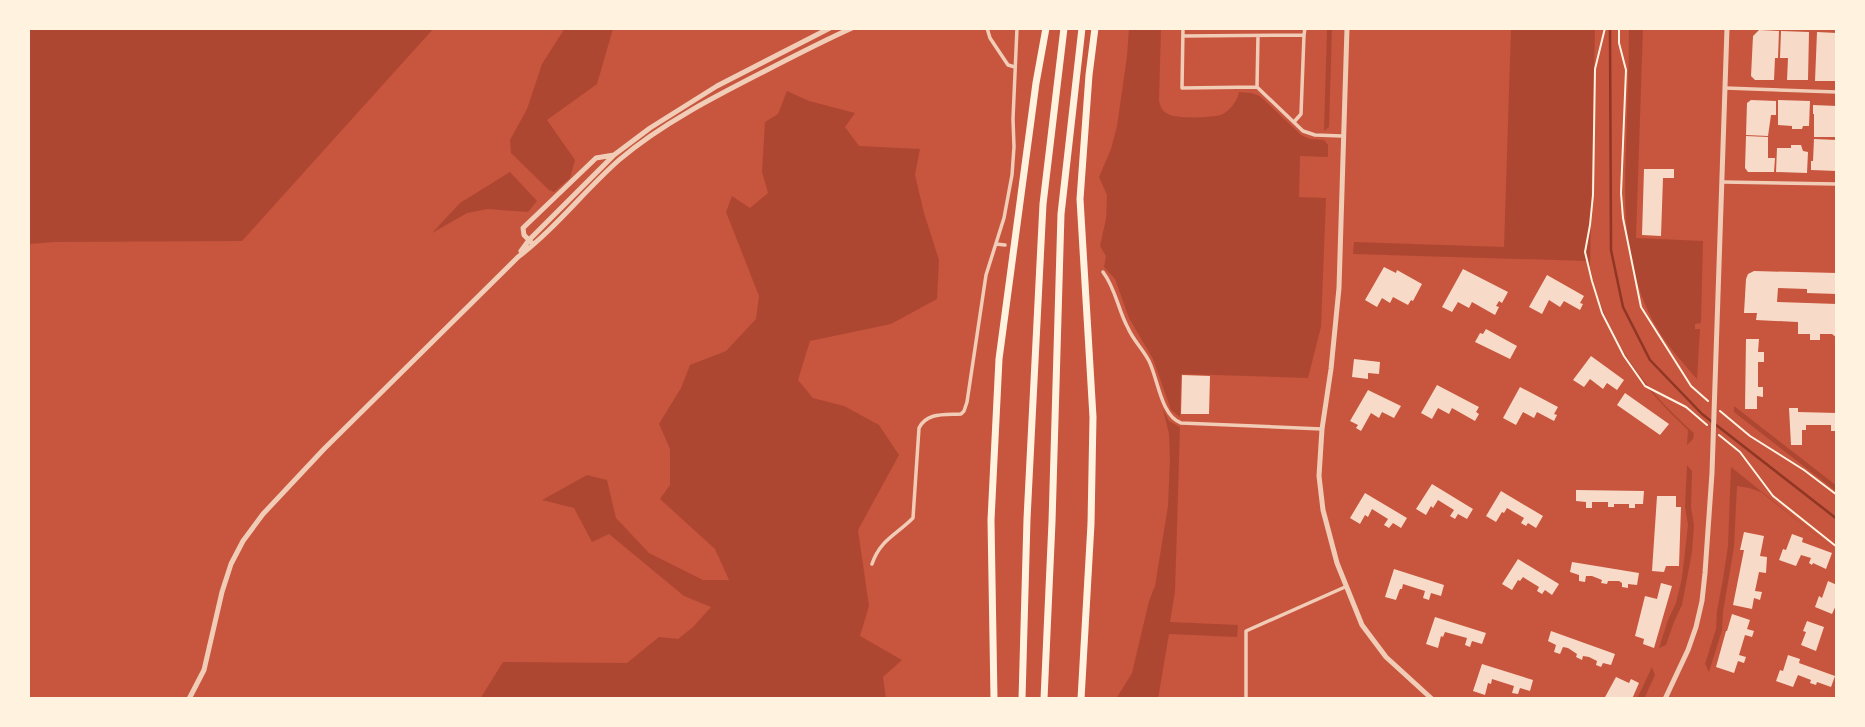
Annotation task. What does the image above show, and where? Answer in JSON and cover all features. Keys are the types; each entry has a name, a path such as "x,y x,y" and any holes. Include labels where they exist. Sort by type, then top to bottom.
{"highway":[{"path":"994,699 991,520 999,359 1035,83 1046,28"},
{"path":"1022,699 1028,505 1043,204 1064,28"},
{"path":"1044,699 1061,214 1082,28"},
{"path":"1081,699 1091,524 1093,417 1080,199 1095,28"}],"street":[{"path":"189,699 204,670 222,592 231,564 243,541 263,514 324,449 518,257 614,155 650,128 717,86 830,28"},
{"path":"531,242 641,143 715,97 852,28"},
{"path":"987,28 990,38 1008,65 1016,67"},
{"path":"872,564 876,552 885,541 912,518 919,428 922,422 930,416 961,414 967,402 986,275 1004,218 1012,175 1017,28"},
{"path":"1184,28 1182,88 1257,87 1308,134 1342,136"},
{"path":"1294,122 1301,114 1305,28"},
{"path":"1347,28 1339,288 1319,476 1323,510 1345,587 1362,625 1386,657 1432,699"},
{"path":"1665,699 1688,650 1702,601 1712,473 1727,28"},
{"path":"1184,36 1304,35"},
{"path":"1257,87 1258,36"},
{"path":"1725,88 1837,92"},
{"path":"531,242 524,235 523,228 596,158 614,155"},
{"path":"1723,182 1837,184"},
{"path":"996,244 1005,245"},
{"path":"1103,272 1110,282 1129,332 1150,363 1166,410 1175,421 1322,429"},
{"path":"1246,699 1246,631 1345,587"}],"path":[{"path":"1605,28 1595,69 1593,195 1585,252 1602,313 1624,356 1645,386 1686,407 1740,452 1773,496 1837,547"},
{"path":"1619,28 1619,43 1626,70 1621,193 1623,218 1641,307 1691,386 1711,403"},
{"path":"1721,411 1750,436 1804,470 1837,495"}],"shaded area":[{"path":"28,28 434,28 242,241 28,244"},
{"path":"565,28 613,29 597,84 547,120 575,160 570,178 554,192 511,153 510,140 527,109 542,64"},
{"path":"1129,28 1161,28 1159,100 1168,114 1204,117 1223,114 1231,107 1239,92 1251,93 1260,96 1301,135 1324,140 1328,145 1328,157 1300,156 1299,197 1326,198 1321,327 1308,378 1181,374 1180,417 1171,410 1153,359 1129,318 1115,279 1104,267 1106,256 1100,246 1106,219 1107,195 1099,177 1117,126"},
{"path":"1327,28 1332,28 1329,127 1324,131"},
{"path":"1511,28 1595,28 1590,267 1605,315 1628,358 1658,397 1694,433 1693,439 1687,445 1688,430 1647,387 1624,356 1606,322 1597,298 1588,261 1353,254 1354,242 1504,247"},
{"path":"1629,28 1643,28 1636,238 1703,241 1701,323 1695,324 1695,329 1700,329 1697,379 1678,358 1652,319 1635,277 1627,234 1625,191"},
{"path":"787,91 809,101 855,113 845,127 859,146 920,149 915,175 939,260 937,299 891,324 810,341 798,380 813,398 844,406 879,425 899,455 858,530 869,606 860,636 902,660 883,677 886,699 480,699 503,662 627,663 659,637 678,639 711,607 684,596 609,534 592,542 574,508 542,500 587,475 607,480 616,518 649,553 703,580 729,580 715,549 660,499 670,485 670,449 659,424 681,388 690,365 726,351 756,319 759,296 726,212 732,196 750,208 768,193 762,172 765,122 778,114"},
{"path":"510,172 537,201 528,212 488,209 467,213 432,233 460,203"},
{"path":"1734,406 1837,486 1837,492 1734,412"},
{"path":"1163,409 1169,421 1180,427 1175,592 1170,622 1238,625 1237,637 1169,634 1158,699 1116,699 1132,673 1155,586 1168,506 1169,434"},
{"path":"1687,465 1692,471 1692,552 1682,605 1666,645 1659,648 1676,603 1682,578 1688,525 1685,507"},
{"path":"1731,467 1837,552 1761,492 1737,486 1734,547 1722,630 1709,672 1705,664 1716,629 1728,546"},
{"path":"1652,667 1655,675 1644,699 1637,699"}],"building":[{"path":"1759,30 1779,31 1774,80 1755,80 1751,76 1753,36"},
{"path":"1781,31 1809,32 1808,80 1787,80 1788,58 1780,58"},
{"path":"1817,32 1837,33 1837,81 1815,81"},
{"path":"1751,100 1776,101 1776,115 1771,115 1768,136 1746,135 1747,103"},
{"path":"1778,100 1810,101 1809,126 1792,129 1792,126 1778,125"},
{"path":"1813,105 1837,106 1837,137 1814,137"},
{"path":"1746,136 1768,137 1768,158 1775,158 1774,172 1748,172 1745,168"},
{"path":"1814,139 1837,140 1837,171 1811,170"},
{"path":"1791,145 1801,145 1803,151 1808,152 1807,173 1776,172 1777,148 1791,148"},
{"path":"1644,169 1674,169 1674,178 1663,178 1661,236 1642,235"},
{"path":"1384,267 1396,273 1397,270 1422,284 1408,305 1393,297 1390,303 1382,298 1377,307 1365,300"},
{"path":"1463,269 1508,292 1502,303 1499,301 1496,306 1499,307 1495,315 1472,302 1469,308 1458,302 1452,312 1442,307"},
{"path":"1754,271 1837,273 1837,294 1778,288 1777,302 1837,304 1837,338 1832,334 1820,334 1820,340 1810,340 1810,334 1798,334 1798,322 1756,320 1757,313 1744,313 1746,279 1748,274"},
{"path":"1547,275 1584,296 1580,310 1564,301 1560,307 1549,300 1542,314 1529,307"},
{"path":"1486,329 1517,346 1510,359 1475,342"},
{"path":"1746,339 1759,339 1758,352 1764,352 1764,362 1758,362 1758,387 1763,387 1763,397 1757,396 1757,409 1745,409"},
{"path":"1591,356 1624,380 1617,390 1607,383 1603,389 1590,379 1584,387 1573,380"},
{"path":"1354,359 1380,362 1379,374 1368,373 1368,379 1352,377"},
{"path":"1182,375 1210,376 1209,414 1181,414"},
{"path":"1437,385 1479,407 1475,421 1452,408 1449,414 1438,408 1432,419 1421,413"},
{"path":"1520,387 1558,407 1554,421 1537,412 1534,418 1523,412 1516,425 1503,418"},
{"path":"1368,390 1401,406 1394,418 1382,412 1379,418 1371,413 1361,431 1356,428 1358,425 1350,421"},
{"path":"1625,393 1669,424 1660,435 1617,405"},
{"path":"1789,408 1798,408 1798,412 1837,413 1837,431 1831,431 1831,425 1806,425 1806,430 1802,430 1802,445 1791,445"},
{"path":"1432,484 1473,509 1467,519 1458,514 1455,519 1450,516 1454,510 1438,500 1426,515 1416,509"},
{"path":"1576,490 1644,491 1643,504 1635,504 1635,508 1629,508 1629,504 1614,504 1614,507 1608,507 1608,502 1592,502 1592,508 1586,508 1586,502 1576,501"},
{"path":"1501,491 1543,516 1536,528 1528,523 1526,526 1521,523 1524,518 1507,508 1496,522 1486,516"},
{"path":"1365,493 1407,518 1401,528 1393,523 1389,528 1384,525 1388,519 1372,509 1360,524 1350,518"},
{"path":"1657,496 1676,496 1676,507 1681,507 1679,566 1666,566 1664,572 1652,571"},
{"path":"1744,532 1764,536 1760,556 1767,557 1766,573 1759,572 1755,591 1762,592 1760,600 1754,598 1752,609 1733,605 1744,550 1740,550"},
{"path":"1792,534 1803,538 1802,542 1832,553 1826,569 1813,563 1812,565 1809,563 1811,558 1801,555 1796,566 1779,560"},
{"path":"1518,559 1559,584 1552,595 1545,590 1542,594 1537,591 1539,587 1523,577 1512,590 1502,584"},
{"path":"1572,562 1639,573 1637,585 1628,584 1628,588 1622,587 1619,581 1601,583 1602,580 1592,576 1586,576 1585,582 1579,581 1579,575 1570,572"},
{"path":"1394,569 1444,585 1441,596 1431,593 1429,600 1423,598 1425,591 1403,584 1396,600 1385,597"},
{"path":"1828,581 1837,585 1837,603 1832,614 1815,607 1819,596 1822,598"},
{"path":"1661,583 1672,586 1654,648 1643,644 1644,639 1635,636 1645,596 1657,599"},
{"path":"1732,614 1750,620 1747,629 1754,631 1752,637 1745,635 1739,655 1746,657 1744,663 1738,661 1734,673 1716,667"},
{"path":"1435,617 1486,633 1482,644 1472,641 1470,647 1465,645 1467,638 1445,632 1438,648 1426,644"},
{"path":"1807,621 1824,627 1816,651 1801,645"},
{"path":"1551,631 1615,654 1611,665 1603,663 1601,667 1589,657 1583,656 1582,660 1568,648 1563,647 1560,654 1554,652 1556,645 1548,641"},
{"path":"1788,655 1800,659 1799,663 1835,676 1831,687 1817,682 1816,685 1810,683 1811,680 1798,675 1793,687 1776,681 1780,670 1783,671"},
{"path":"1482,664 1533,680 1530,691 1520,688 1518,694 1512,693 1514,686 1492,679 1485,695 1473,691"},
{"path":"1616,677 1629,683 1631,679 1639,683 1632,699 1604,699"}],"waterway":[{"path":"1610,28 1611,250 1623,307 1650,360 1702,414 1837,519"}]}
